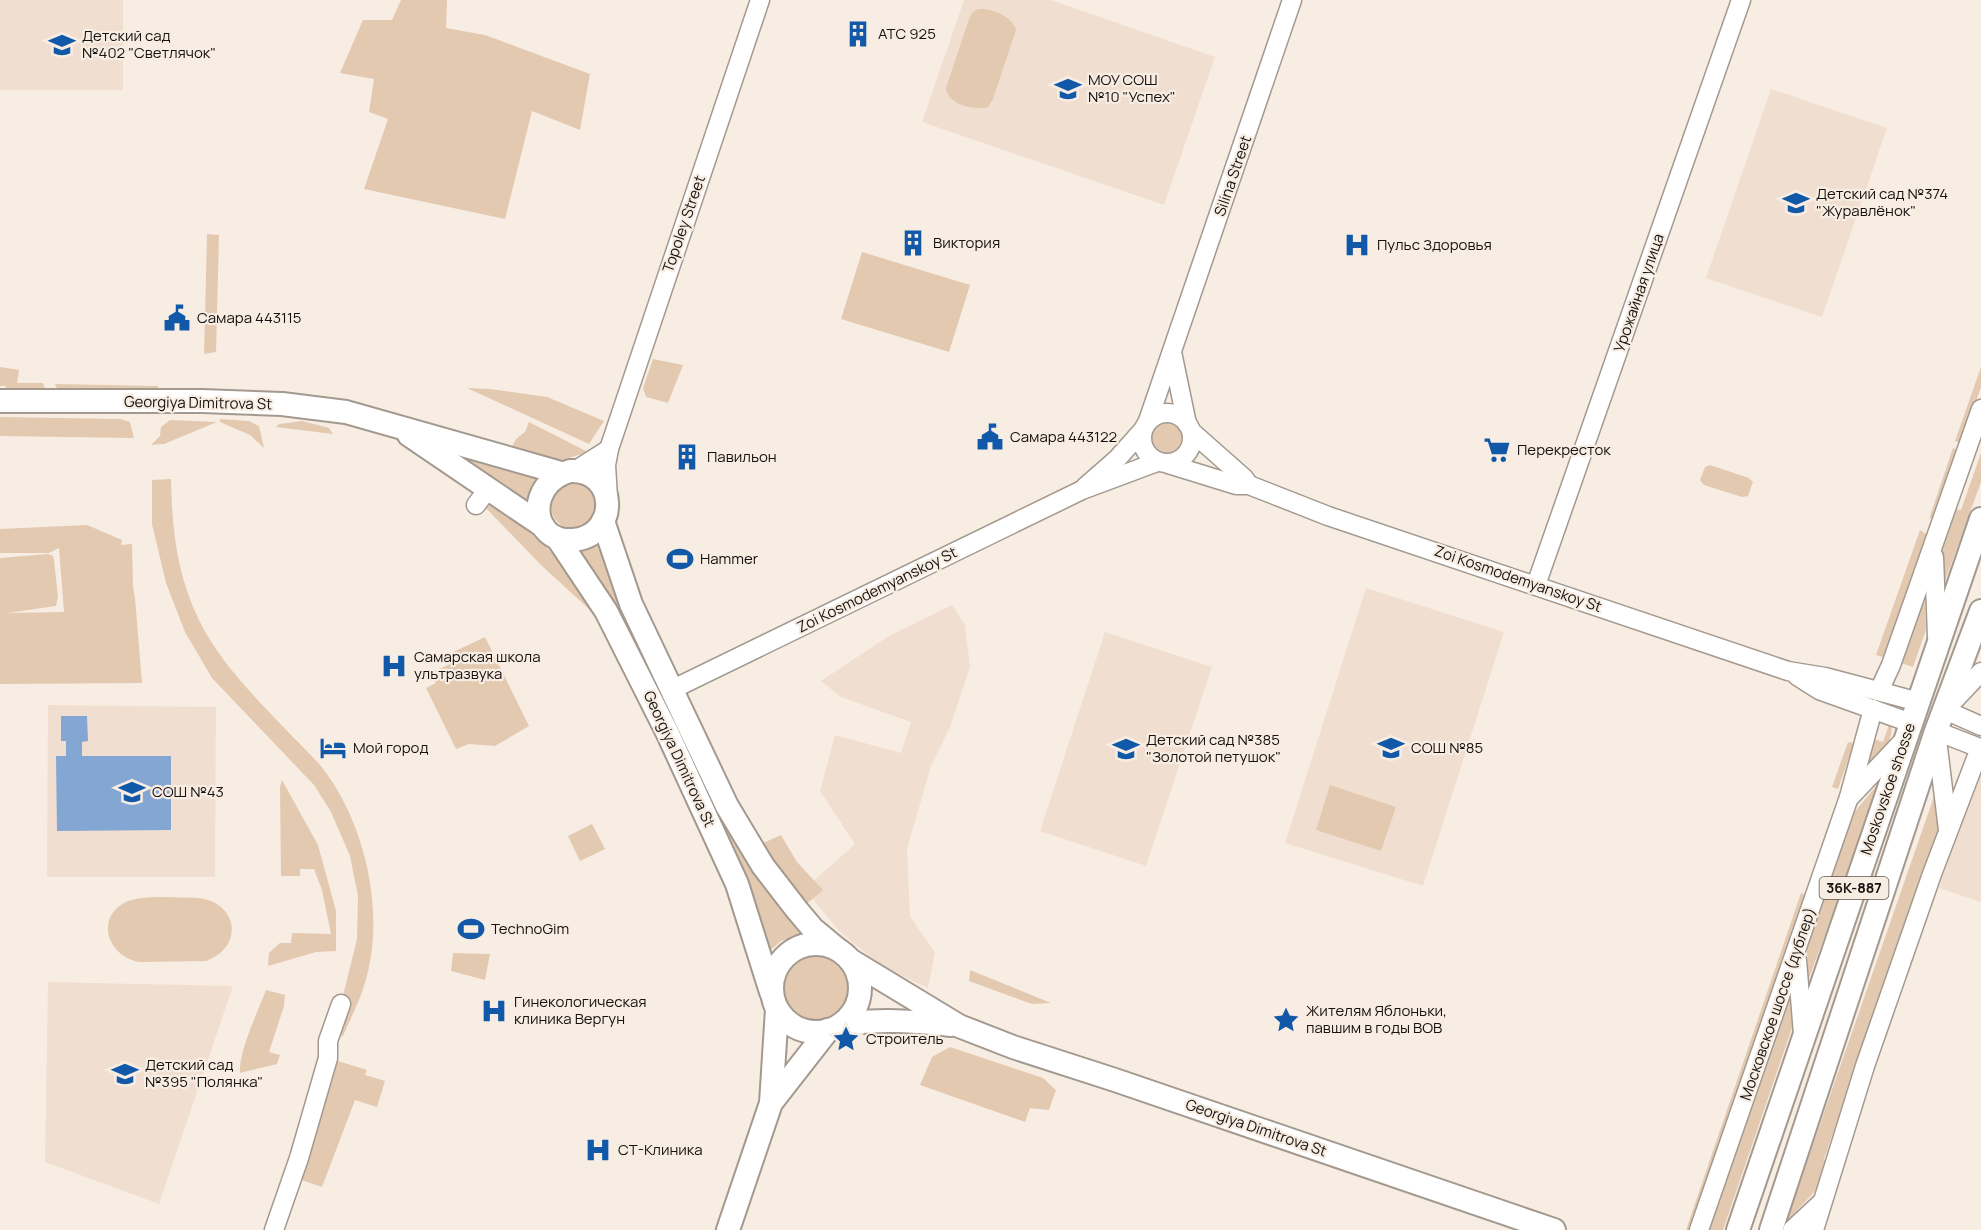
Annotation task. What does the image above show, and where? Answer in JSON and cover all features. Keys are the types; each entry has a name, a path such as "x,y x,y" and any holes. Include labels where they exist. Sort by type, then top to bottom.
{"main road":[{"name":"Georgiya Dimitrova St","path":"0,400 202,401 282,404 346,412 569,472"},
{"name":"Georgiya Dimitrova St","path":"393,424 482,497 550,533 606,611 668,734 737,884 774,1000"},
{"path":"584,471 598,480 603,487 606,510 597,531 587,537 574,540 550,533 539,513 538,502 542,490 550,480 569,472 584,471"},
{"name":"Georgiya Dimitrova St","path":"606,510 631,604 727,806 763,866 813,929 844,955 959,1026 1013,1047 1554,1230"},
{"name":"Moskovskoe shosse","path":"1738,1230 1981,519"},
{"name":"Moskovskoe shosse","path":"1771,1230 1940,721 1981,611"},
{"path":"1919,702 1940,721"},
{"path":"1908,731 1940,721"},
{"path":"728,1230 771,1103 775,972 789,953 802,946 824,945 844,955 860,981 854,1010 835,1027 771,1103"},
{"path":"774,1000 788,1023 799,1028 813,1032 835,1027"},
{"name":"Georgiya Dimitrova St","path":"835,1027 869,1020 959,1026"}],"street":[{"name":"Topoley Street","path":"606,510 606,465 609,449 760,0"},
{"name":"Silina Street","path":"1145,426 1292,0"},
{"name":"Урожайная улица","path":"1536,585 1741,0"},
{"path":"1172,352 1190,428 1188,452 1180,460 1162,463 1148,455 1142,443 1145,426 1159,414 1180,417 1190,428"},
{"name":"Московское шоссе (дублер)","path":"1699,1230 1849,797 1876,700 1891,664 1981,410"},
{"name":"Zoi Kosmodemyanskoy St","path":"1082,490 1117,459 1145,426"},
{"name":"Zoi Kosmodemyanskoy St","path":"1190,428 1250,485"},
{"path":"569,472 609,449"},
{"name":"Zoi Kosmodemyanskoy St","path":"673,689 1082,490 1162,463 1236,485 1250,485 1328,516 1788,671 1819,690 1876,700"},
{"path":"1933,546 1938,645"},
{"path":"1948,830 1940,721 1981,672"},
{"path":"1876,700 1919,702"},
{"path":"1849,797 1908,731 1876,700"},
{"path":"1940,721 1981,726"},
{"path":"1814,1230 1866,1066 1948,830 1980,748 1940,721"},
{"path":"1797,952 1803,1036"},
{"path":"274,1230 302,1148 328,1058 328,1041 341,1004"},
{"path":"1792,1230 1823,1200"}],"shaded area":[{"name":"Детский сад №402 \"Светлячок\"","path":"0,0 123,0 123,90 0,90"},
{"path":"401,0 447,0 446,28 485,35 590,74 580,130 532,111 505,219 364,189 388,119 369,112 374,79 340,73 363,20 392,20"},
{"name":"МОУ СОШ №10 \"Успех\"","path":"964,0 1051,0 1215,57 1164,205 922,122"},
{"path":"978,9 1001,14 1014,25 1016,30 993,99 988,107 982,108 969,107 956,102 948,94 946,88 969,19"},
{"name":"Детский сад №374 \"Журавлёнок\"","path":"1771,89 1887,128 1822,317 1706,278"},
{"path":"207,234 219,235 216,352 204,354"},
{"path":"862,252 970,285 949,352 841,319"},
{"path":"653,359 683,365 668,403 646,397 643,388"},
{"path":"0,367 19,370 17,383 43,383 46,393 10,393 5,386 0,386"},
{"path":"1981,367 1981,387 1961,443 1955,441"},
{"path":"55,384 158,386 160,395 60,395"},
{"path":"467,388 547,397 604,421 589,444"},
{"path":"0,417 120,419 130,422 134,438 0,436"},
{"path":"220,419 249,421 259,426 264,448 250,435 220,422"},
{"path":"1167,419 1181,424 1186,438 1181,452 1167,457 1153,452 1148,438 1153,424"},
{"path":"170,420 217,422 164,444 151,445 160,436 161,427"},
{"path":"302,421 329,428 333,434 276,427 279,424"},
{"path":"529,422 588,452 560,461 509,452 516,439 525,432"},
{"path":"425,438 539,478 530,503"},
{"path":"1953,448 1960,451 1936,516 1929,519"},
{"path":"1981,453 1981,482 1941,592 1940,556 1956,509 1961,510"},
{"path":"1710,465 1749,478 1753,482 1748,496 1742,497 1704,485 1700,480 1705,467"},
{"path":"171,479 177,552 185,586 199,620 218,652 241,682 321,766 337,789 360,842 368,871 372,901 371,959 364,986 343,1036 331,1032 341,1004 357,939 358,896 350,856 331,812 314,785 212,678 185,632 166,583 152,524 152,480"},
{"path":"574,483 590,490 597,506 590,522 574,529 558,522 551,506 558,490"},
{"path":"484,506 500,506 567,566 602,621 541,565"},
{"path":"87,525 122,540 121,545 132,544 133,587 142,683 0,684 0,558 48,554 53,556 54,560 58,597 56,606 7,613 64,612 59,548 49,553 0,553 0,529"},
{"path":"1920,530 1926,534 1927,538 1886,658 1876,655"},
{"path":"598,540 621,604 744,858 801,935 781,941 766,954 578,549"},
{"path":"1924,587 1926,630 1913,667 1898,662"},
{"name":"СОШ №85","path":"1366,588 1504,632 1423,886 1285,843"},
{"path":"952,605 965,625 970,667 950,727 931,766 907,849 910,916 935,953 928,988 881,966 839,931 805,889 855,844 820,791 835,735 901,753 911,722 841,697 821,681 889,636"},
{"name":"Детский сад №385 \"Золотой петушок\"","path":"1105,632 1212,667 1146,866 1040,831"},
{"path":"485,637 529,726 495,746 469,744 456,749 426,688 436,683 431,673 452,663 449,654"},
{"name":"СОШ №43","path":"48,705 216,707 215,877 47,877"},
{"path":"1890,722 1892,729 1888,744 1861,776 1874,739 1883,742"},
{"path":"1848,742 1854,743 1838,789 1832,787"},
{"path":"1981,765 1981,902 1939,888"},
{"path":"1882,779 1808,981 1807,945 1852,815"},
{"path":"282,780 318,845 336,911 336,951 316,952 268,966 269,953 280,943 291,943 292,933 331,934 322,890 314,869 300,869 300,876 281,876 280,787"},
{"path":"1330,785 1396,807 1381,851 1316,830"},
{"path":"1937,788 1939,831 1824,1159 1828,1164 1817,1189 1786,1222"},
{"path":"592,824 605,849 580,861 568,836"},
{"path":"781,835 797,862 823,890 804,906 761,844"},
{"path":"1801,893 1809,896 1695,1230 1686,1230"},
{"path":"149,897 198,898 211,901 222,908 232,926 227,946 206,961 140,962 129,959 114,946 108,928 110,919 115,910 124,903"},
{"path":"453,953 490,954 485,980 451,971"},
{"path":"809,956 823,956 835,961 844,970 849,989 847,1002 840,1013 823,1022 809,1022 797,1017 788,1008 783,996 783,982 788,970 797,961"},
{"path":"970,970 1051,1003 1032,1004 969,981"},
{"name":"Детский сад №395 \"Полянка\"","path":"48,982 233,986 159,1204 45,1162"},
{"path":"1792,983 1793,1025 1723,1230 1708,1230"},
{"path":"266,990 285,995 284,1006 269,1052 280,1055 277,1064 240,1073 245,1043"},
{"path":"950,1047 1043,1078 1056,1090 1049,1110 1030,1108 1025,1122 920,1085 932,1057"},
{"path":"328,1058 367,1070 365,1075 385,1081 377,1107 355,1100 322,1187 292,1177"}],"water":[{"path":"61,716 87,716 88,741 82,742 82,756 171,756 171,830 57,831 56,756 66,756 66,741 61,741"}],"place":[{"name":"АТС 925","path":"858,34"},
{"name":"Детский сад №402 \"Светлячок\"","path":"62,45"},
{"name":"МОУ СОШ №10 \"Успех\"","path":"1068,89"},
{"name":"Детский сад №374 \"Журавлёнок\"","path":"1796,203"},
{"name":"Виктория","path":"913,243"},
{"name":"Пульс Здоровья","path":"1357,245"},
{"name":"Самара 443115","path":"177,318"},
{"name":"Самара 443122","path":"990,437"},
{"name":"Перекресток","path":"1497,450"},
{"name":"Павильон","path":"687,457"},
{"name":"Hammer","path":"680,559"},
{"name":"Самарская школа ультразвука","path":"394,666"},
{"name":"Мой город","path":"333,748"},
{"name":"СОШ №85","path":"1391,748"},
{"name":"Детский сад №385 \"Золотой петушок\"","path":"1126,749"},
{"name":"СОШ №43","path":"132,792"},
{"name":"TechnoGim","path":"471,929"},
{"name":"Гинекологическая клиника Вергун","path":"494,1011"},
{"name":"Жителям Яблоньки, павшим в годы ВОВ","path":"1286,1020"},
{"name":"Строитель","path":"846,1039"},
{"name":"Детский сад №395 \"Полянка\"","path":"125,1074"},
{"name":"СТ-Клиника","path":"598,1150"}]}
